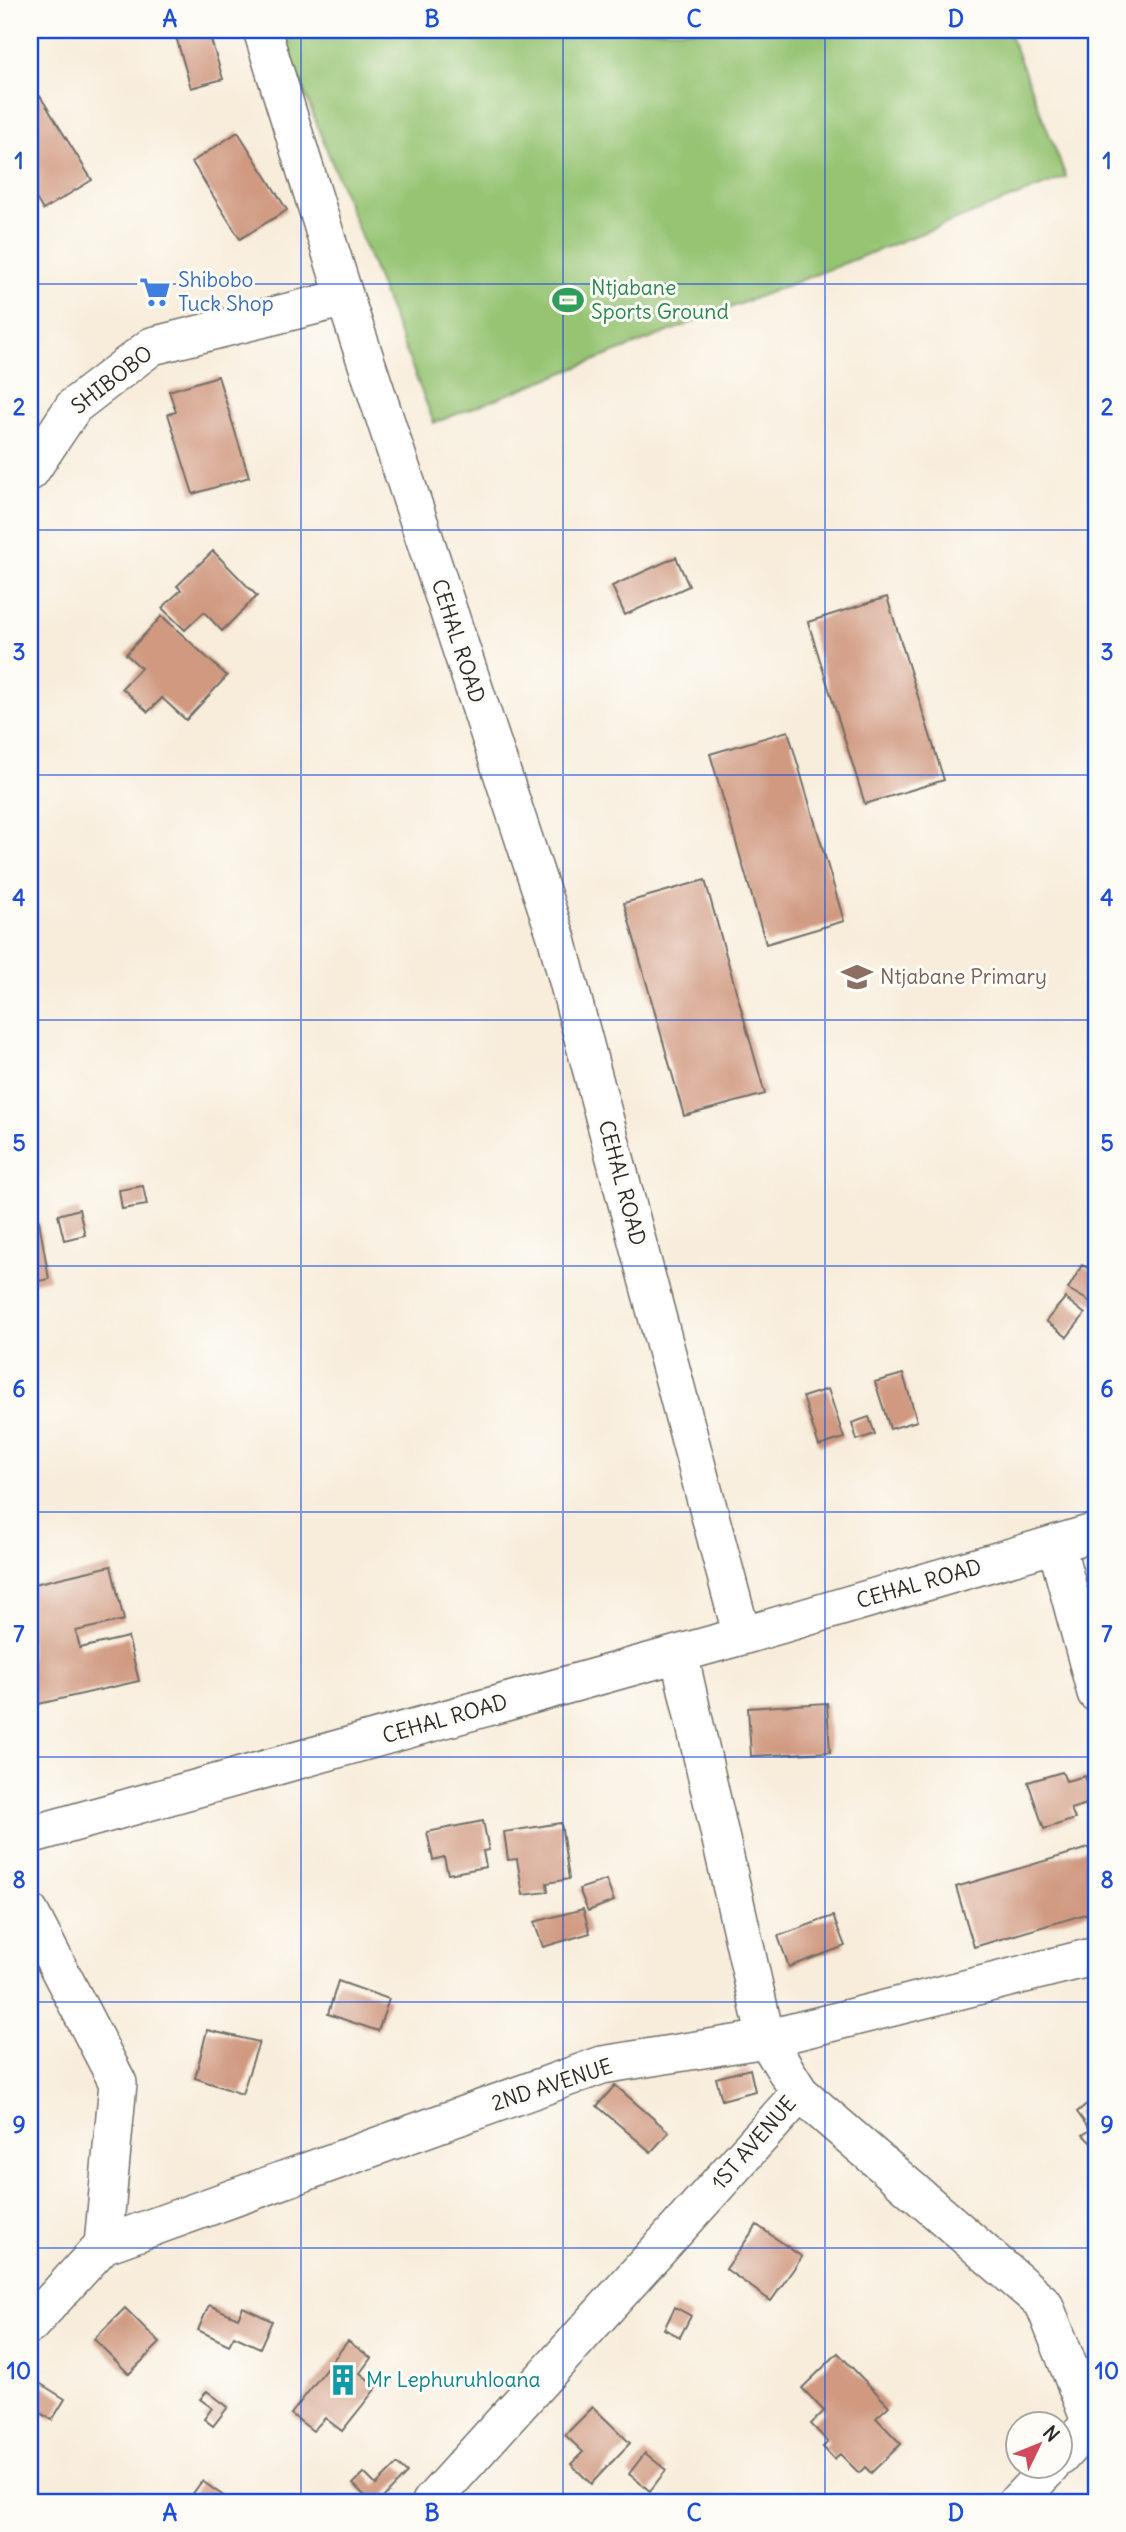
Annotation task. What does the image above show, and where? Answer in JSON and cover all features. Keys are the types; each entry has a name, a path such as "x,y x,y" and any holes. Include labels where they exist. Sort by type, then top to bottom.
{"street":[{"name":"CEHAL ROAD","path":"262,30 345,298 556,936 742,1636"},
{"name":"SHIBOBO","path":"30,472 74,406 152,346 345,298"},
{"name":"CEHAL ROAD","path":"30,1835 680,1654 1096,1532"},
{"path":"1056,1544 1096,1693"},
{"name":"1ST AVENUE","path":"431,2502 800,2093 766,2039 680,1654"},
{"path":"30,1913 118,2083 103,2245"},
{"name":"2ND AVENUE","path":"30,2325 103,2245 602,2065 766,2039 1096,1956"},
{"path":"800,2093 1044,2304 1094,2422 1074,2442"},
{"path":"1017,2502 1038,2480"}],"green space":[{"name":"Ntjabane Sports Ground","path":"280,30 1008,30 1066,177 434,423"}],"building":[{"path":"174,30 208,30 223,79 191,88"},
{"path":"40,96 92,180 43,210 30,189 30,102"},
{"path":"238,132 287,210 240,239 192,162"},
{"path":"218,376 249,477 193,494 168,414 176,412 169,391"},
{"path":"213,551 257,596 222,631 204,612 185,630 162,608 181,590 177,586"},
{"path":"676,557 689,586 625,615 612,586"},
{"path":"887,597 944,780 865,804 808,622"},
{"path":"162,616 227,676 186,720 162,698 148,712 122,688 141,668 126,654"},
{"path":"788,731 844,921 766,944 710,754"},
{"path":"705,880 765,1094 684,1116 624,903"},
{"path":"143,1186 147,1205 122,1209 119,1190"},
{"path":"79,1209 85,1235 64,1240 58,1215"},
{"path":"39,1221 49,1279 30,1283 30,1223"},
{"path":"1082,1265 1096,1273 1096,1305 1068,1289"},
{"path":"1065,1298 1085,1314 1067,1337 1046,1321"},
{"path":"903,1374 917,1421 890,1429 875,1382"},
{"path":"828,1389 844,1438 819,1446 803,1397"},
{"path":"869,1417 875,1434 857,1440 852,1423"},
{"path":"111,1566 124,1620 76,1631 80,1648 128,1637 139,1681 30,1706 30,1585"},
{"path":"827,1703 830,1752 751,1756 748,1708"},
{"path":"1062,1772 1066,1781 1085,1776 1093,1802 1071,1809 1075,1819 1044,1829 1028,1782"},
{"path":"483,1821 489,1850 483,1851 486,1867 448,1874 444,1857 433,1860 427,1832"},
{"path":"561,1823 569,1879 547,1883 548,1892 523,1895 517,1859 508,1860 504,1832"},
{"path":"1092,1847 1096,1863 1096,1911 974,1947 956,1887"},
{"path":"606,1880 614,1901 588,1911 579,1889"},
{"path":"583,1909 590,1933 543,1947 534,1922"},
{"path":"833,1916 845,1946 789,1967 778,1936"},
{"path":"338,1981 389,1999 378,2031 328,2014"},
{"path":"207,2030 259,2042 242,2094 195,2078"},
{"path":"750,2069 755,2091 722,2100 716,2078"},
{"path":"615,2085 669,2132 651,2152 597,2106"},
{"path":"1096,2087 1096,2148 1083,2135 1090,2130 1077,2112 1095,2097 1091,2091"},
{"path":"757,2225 802,2257 771,2301 726,2269"},
{"path":"209,2305 238,2318 243,2307 272,2321 260,2348 234,2336 229,2345 198,2330"},
{"path":"675,2307 691,2316 680,2337 664,2329"},
{"path":"125,2308 160,2343 129,2374 94,2339"},
{"name":"Mr Lephuruhloana","path":"348,2341 371,2358 360,2373 377,2387 342,2431 325,2418 313,2431 291,2414"},
{"path":"838,2353 889,2406 876,2418 901,2444 871,2473 865,2467 859,2473 840,2454 834,2459 823,2447 828,2442 811,2424 824,2411 802,2388"},
{"path":"33,2379 65,2399 52,2420 30,2406 30,2385"},
{"path":"207,2391 228,2407 213,2426 204,2419 212,2408 200,2399"},
{"path":"593,2407 630,2443 591,2484 571,2464 583,2452 565,2435"},
{"path":"645,2453 666,2470 650,2491 629,2474"},
{"path":"397,2464 407,2473 379,2502 371,2502 353,2484 364,2473 376,2485"},
{"path":"202,2481 225,2497 221,2502 187,2502"}],"place":[{"name":"Shibobo Tuck Shop","path":"155,292"},
{"name":"Ntjabane Sports Ground","path":"568,300"},
{"name":"Ntjabane Primary","path":"857,977"},
{"name":"Mr Lephuruhloana","path":"343,2380"}]}
